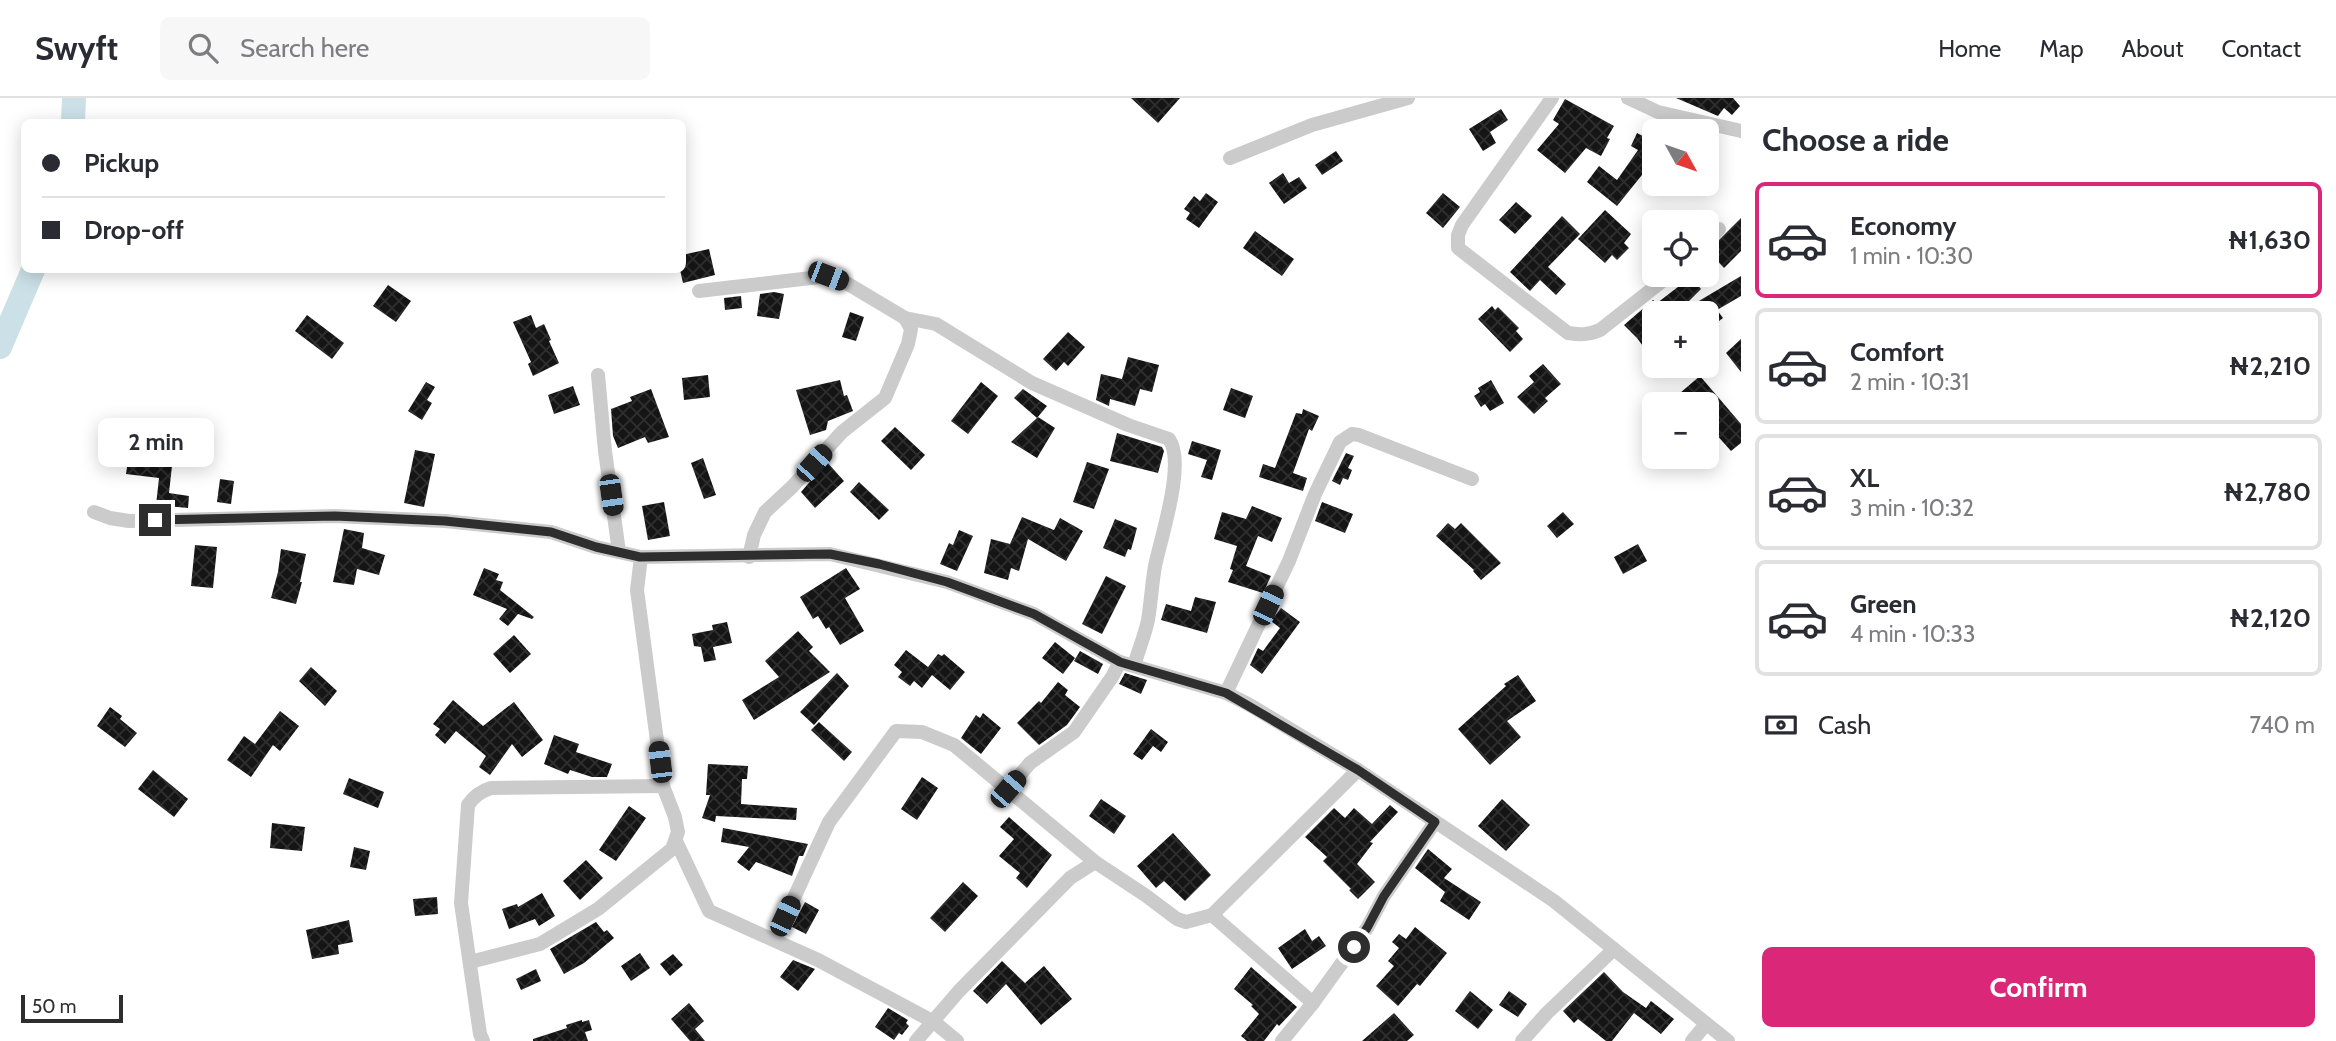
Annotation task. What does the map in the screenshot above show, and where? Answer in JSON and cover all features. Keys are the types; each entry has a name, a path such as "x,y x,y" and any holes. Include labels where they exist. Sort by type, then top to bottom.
{"street":[{"path":"1230,158 1312,125 1408,98"},
{"path":"1552,98 1462,225 1458,235 1458,248 1568,333 1589,335 1600,330 1655,287"},
{"path":"1628,98 1658,112 1741,131"},
{"path":"699,291 828,276 843,281 905,318 936,324 1032,383 1128,425 1169,439 1173,444 1175,455 1172,495 1155,568 1147,623 1127,664 1107,685 1074,732 1030,763 1008,789"},
{"path":"749,557 754,535 765,512 792,487 842,432 885,398 908,344 911,329 905,318"},
{"path":"598,375 605,451 620,552"},
{"path":"1226,693 1289,561 1315,494 1340,442 1352,434 1359,435 1472,479"},
{"path":"94,512 129,521 335,516 445,521 551,532 640,557 830,554 947,582 1034,614 1127,664 1226,693 1358,770 1554,901 1728,1041"},
{"path":"470,962 540,944 598,909 672,849 676,841 678,832 675,817 663,786 637,590 640,557"},
{"path":"775,939 829,822 896,730 922,732 954,745 1095,862 1177,919 1186,922 1212,915 1358,770"},
{"path":"483,1041 461,903 468,806 481,791 491,788 663,786"},
{"path":"1282,1041 1367,928 1384,896 1435,822"},
{"path":"676,841 709,911 818,960 934,1022 957,1041"},
{"path":"916,1041 959,991 1070,878 1095,862"},
{"path":"1212,915 1313,1003"},
{"path":"1522,1041 1547,1013 1614,949"},
{"path":"1692,1041 1706,1024"}],"building":[{"path":"1131,98 1180,98 1158,123"},
{"path":"1676,98 1733,98 1740,106 1732,115 1724,108 1718,116"},
{"path":"1565,99 1614,126 1601,156 1586,148 1565,173 1537,150 1559,124 1553,120"},
{"path":"1501,109 1508,120 1490,132 1496,143 1483,151 1469,129"},
{"path":"1637,133 1642,136 1642,175 1617,206 1587,182 1599,166 1617,180 1638,150 1631,146"},
{"path":"1336,151 1343,161 1322,175 1315,165"},
{"path":"1283,173 1289,183 1299,177 1307,188 1284,204 1269,183"},
{"path":"1206,193 1218,202 1199,228 1186,219 1190,213 1184,209 1194,196 1200,201"},
{"path":"1443,193 1460,207 1443,228 1426,213"},
{"path":"1516,202 1532,216 1515,234 1499,220"},
{"path":"1605,210 1631,234 1624,243 1629,248 1617,260 1612,255 1605,263 1578,239"},
{"path":"1562,216 1580,234 1548,267 1566,284 1556,295 1540,280 1530,291 1510,272"},
{"path":"1741,218 1741,251 1724,268 1719,263 1719,240"},
{"path":"1255,231 1294,259 1282,276 1243,248"},
{"path":"709,249 715,275 683,283 681,273 686,273 686,254"},
{"path":"1741,276 1741,296 1719,309 1719,301 1699,301"},
{"path":"388,285 411,301 396,322 373,306"},
{"path":"1678,287 1701,289 1689,301 1660,301"},
{"path":"760,294 784,294 779,319 757,316"},
{"path":"741,296 742,308 725,310 724,298"},
{"path":"1492,306 1495,310 1498,307 1519,328 1516,331 1523,339 1510,352 1478,319"},
{"path":"1642,309 1642,345 1637,338 1624,325"},
{"path":"850,312 864,317 856,341 842,337"},
{"path":"307,315 344,343 332,359 295,331"},
{"path":"531,315 536,328 544,324 559,363 533,376 528,364 531,362 513,322"},
{"path":"1068,332 1085,347 1068,366 1064,362 1056,371 1043,359"},
{"path":"1741,339 1741,372 1726,353"},
{"path":"1128,357 1159,365 1152,392 1140,389 1135,406 1110,399 1109,406 1096,400 1101,374 1122,379"},
{"path":"1543,364 1561,384 1545,398 1548,401 1534,414 1517,397 1534,382 1529,376"},
{"path":"708,375 710,397 684,400 682,378"},
{"path":"1698,378 1702,378 1714,392 1681,392"},
{"path":"840,380 844,396 847,395 853,411 828,421 826,430 810,435 796,390"},
{"path":"1491,380 1504,403 1490,411 1485,404 1481,407 1474,396 1480,392 1478,388"},
{"path":"426,382 435,387 427,400 432,403 422,420 408,411"},
{"path":"981,382 998,396 968,434 951,421"},
{"path":"573,386 580,405 554,414 548,395"},
{"path":"1231,388 1253,396 1245,418 1223,410"},
{"path":"651,389 669,437 648,443 645,437 618,448 613,436 611,409 632,401 630,397"},
{"path":"1023,389 1047,406 1037,418 1014,398"},
{"path":"1719,398 1741,424 1741,443 1731,451 1719,438"},
{"path":"1303,409 1319,416 1312,431 1309,429 1293,473 1307,478 1303,491 1259,477 1263,464 1275,468 1296,413 1302,414"},
{"path":"1038,417 1055,428 1037,458 1011,442"},
{"path":"895,427 925,455 911,470 881,441"},
{"path":"1117,433 1162,447 1164,451 1158,473 1110,461"},
{"path":"1192,441 1221,450 1212,480 1201,477 1207,460 1188,454"},
{"path":"130,448 160,451 158,464 172,466 169,493 189,496 188,508 156,505 159,478 126,474"},
{"path":"415,450 435,454 424,507 404,503"},
{"path":"1346,453 1354,456 1348,468 1352,470 1348,480 1343,478 1340,485 1332,481"},
{"path":"703,458 716,495 704,499 691,463"},
{"path":"827,462 844,481 815,508 801,492"},
{"path":"1087,462 1109,469 1094,509 1073,502"},
{"path":"220,479 234,481 231,504 217,502"},
{"path":"859,482 889,510 879,520 850,492"},
{"path":"664,502 670,536 648,540 642,506"},
{"path":"1322,502 1353,514 1345,533 1315,521"},
{"path":"1252,506 1282,518 1272,542 1258,536 1246,566 1271,576 1263,593 1228,582 1237,546 1214,539 1222,512 1246,519"},
{"path":"1563,512 1574,524 1557,538 1547,526"},
{"path":"1022,517 1054,530 1060,518 1083,531 1066,561 1028,539 1019,571 1011,568 1008,580 984,573 991,539 1010,544"},
{"path":"1115,519 1137,528 1131,550 1128,549 1125,557 1103,548"},
{"path":"1448,523 1455,529 1461,523 1501,563 1481,580 1474,570 1436,536"},
{"path":"344,529 364,533 362,548 385,555 379,575 357,569 354,585 333,582"},
{"path":"959,530 973,536 957,571 940,564 949,543 953,545"},
{"path":"1638,544 1647,561 1623,574 1614,557"},
{"path":"195,545 217,547 213,588 191,586"},
{"path":"281,549 306,554 296,604 271,598"},
{"path":"484,568 499,574 496,580 503,582 500,590 534,617 532,619 518,614 508,626 499,619 507,609 473,595"},
{"path":"846,568 860,589 845,598 864,631 840,645 829,627 826,629 818,616 813,619 800,597"},
{"path":"1106,576 1126,586 1102,634 1082,624"},
{"path":"1195,597 1216,602 1207,633 1161,620 1166,604 1191,611"},
{"path":"1281,608 1300,622 1262,674 1250,665 1258,648 1263,651 1280,628 1271,621"},
{"path":"727,622 732,643 713,647 716,660 704,662 701,647 694,646 692,634 713,630 712,625"},
{"path":"798,631 813,647 809,651 830,672 754,720 742,700 779,677 765,661"},
{"path":"514,635 531,654 510,673 493,654"},
{"path":"1055,642 1075,658 1063,674 1042,658"},
{"path":"906,650 928,667 938,654 944,654 965,672 950,690 932,675 922,688 914,681 910,686 898,677 902,672 894,665"},
{"path":"1080,651 1103,664 1098,674 1074,661"},
{"path":"311,667 337,691 325,706 299,681"},
{"path":"837,673 849,686 814,725 800,712"},
{"path":"1125,673 1147,680 1141,694 1119,684"},
{"path":"1518,675 1536,701 1507,721 1521,737 1490,765 1458,729 1506,686 1504,684"},
{"path":"1058,682 1068,690 1065,695 1080,707 1067,725 1039,745 1017,723 1039,701 1041,703"},
{"path":"453,700 483,726 514,702 543,740 522,757 512,744 490,775 479,767 486,756 456,731 445,744 435,735 440,729 433,724"},
{"path":"110,707 137,733 125,747 97,726"},
{"path":"280,711 299,726 280,751 273,745 251,777 227,760 244,736 255,744"},
{"path":"983,713 1001,728 981,754 961,738 976,715 980,718"},
{"path":"819,722 852,752 844,761 811,730"},
{"path":"1151,729 1168,742 1161,752 1153,746 1142,760 1133,754"},
{"path":"554,735 579,744 576,752 612,764 607,777 592,777 570,770 568,774 544,764"},
{"path":"708,764 748,766 747,779 742,779 741,804 797,808 796,820 716,816 715,822 702,818 710,795 706,795"},
{"path":"153,770 188,799 174,817 138,789"},
{"path":"922,777 938,788 917,820 901,809"},
{"path":"349,778 384,792 378,808 343,794"},
{"path":"1101,799 1126,816 1114,834 1089,816"},
{"path":"1502,799 1530,825 1506,851 1478,826"},
{"path":"1390,805 1398,812 1370,842 1373,843 1357,864 1375,882 1358,899 1323,861 1327,857 1305,837 1334,808 1345,818 1354,808 1372,824"},
{"path":"629,806 646,818 616,861 599,850"},
{"path":"1009,817 1052,855 1027,888 1016,878 1020,873 999,856 1014,839 1000,827"},
{"path":"272,823 305,827 302,851 270,848"},
{"path":"723,828 808,844 803,856 799,856 792,876 756,862 749,871 737,862 749,847 721,842"},
{"path":"1173,833 1211,875 1185,901 1164,881 1156,888 1137,866"},
{"path":"354,847 370,851 366,870 350,867"},
{"path":"1428,849 1452,869 1444,878 1481,902 1469,920 1440,901 1445,892 1415,868"},
{"path":"586,860 603,878 580,900 563,881"},
{"path":"963,882 978,896 945,932 930,918"},
{"path":"542,893 555,916 539,926 535,919 509,929 502,909 517,904 518,907"},
{"path":"437,897 438,914 415,916 413,899"},
{"path":"805,902 819,910 806,934 792,927"},
{"path":"349,920 353,942 338,945 339,954 312,959 306,930"},
{"path":"596,922 604,932 607,930 614,938 584,963 564,974 550,949"},
{"path":"1415,927 1447,953 1420,986 1417,984 1398,1006 1376,986 1394,966 1388,961 1399,948 1392,942 1399,934 1406,939"},
{"path":"1305,929 1312,941 1319,936 1326,946 1292,969 1278,948"},
{"path":"640,953 650,968 631,981 621,966"},
{"path":"673,954 683,965 670,976 660,964"},
{"path":"793,960 815,969 798,991 780,977"},
{"path":"1002,961 1025,983 1044,966 1072,999 1041,1025 1006,984 987,1004 973,991"},
{"path":"1251,967 1297,1007 1279,1026 1277,1024 1264,1041 1247,1041 1241,1036 1259,1014 1251,1006 1253,1005 1234,989"},
{"path":"536,969 541,981 521,990 516,979"},
{"path":"1604,972 1623,992 1646,1008 1651,1001 1674,1019 1661,1034 1634,1013 1612,1041 1606,1041 1578,1019 1574,1023 1563,1011"},
{"path":"1470,991 1493,1010 1478,1029 1455,1011"},
{"path":"1509,991 1527,1004 1518,1017 1499,1005"},
{"path":"689,1003 704,1021 695,1029 705,1041 690,1041 671,1019"},
{"path":"888,1008 908,1020 906,1023 909,1026 894,1040 875,1027"},
{"path":"1394,1013 1414,1035 1407,1041 1362,1041"},
{"path":"582,1020 589,1020 592,1030 585,1032 588,1041 533,1041 533,1039"}],"waterway":[{"path":"73,119 74,98"},
{"path":"0,347 32,273"}],"route":[{"path":"155,520 335,516 445,521 551,532 596,547 640,557 830,554 947,582 1034,614 1120,662 1226,693 1358,770 1435,822 1384,896 1354,947"}]}
